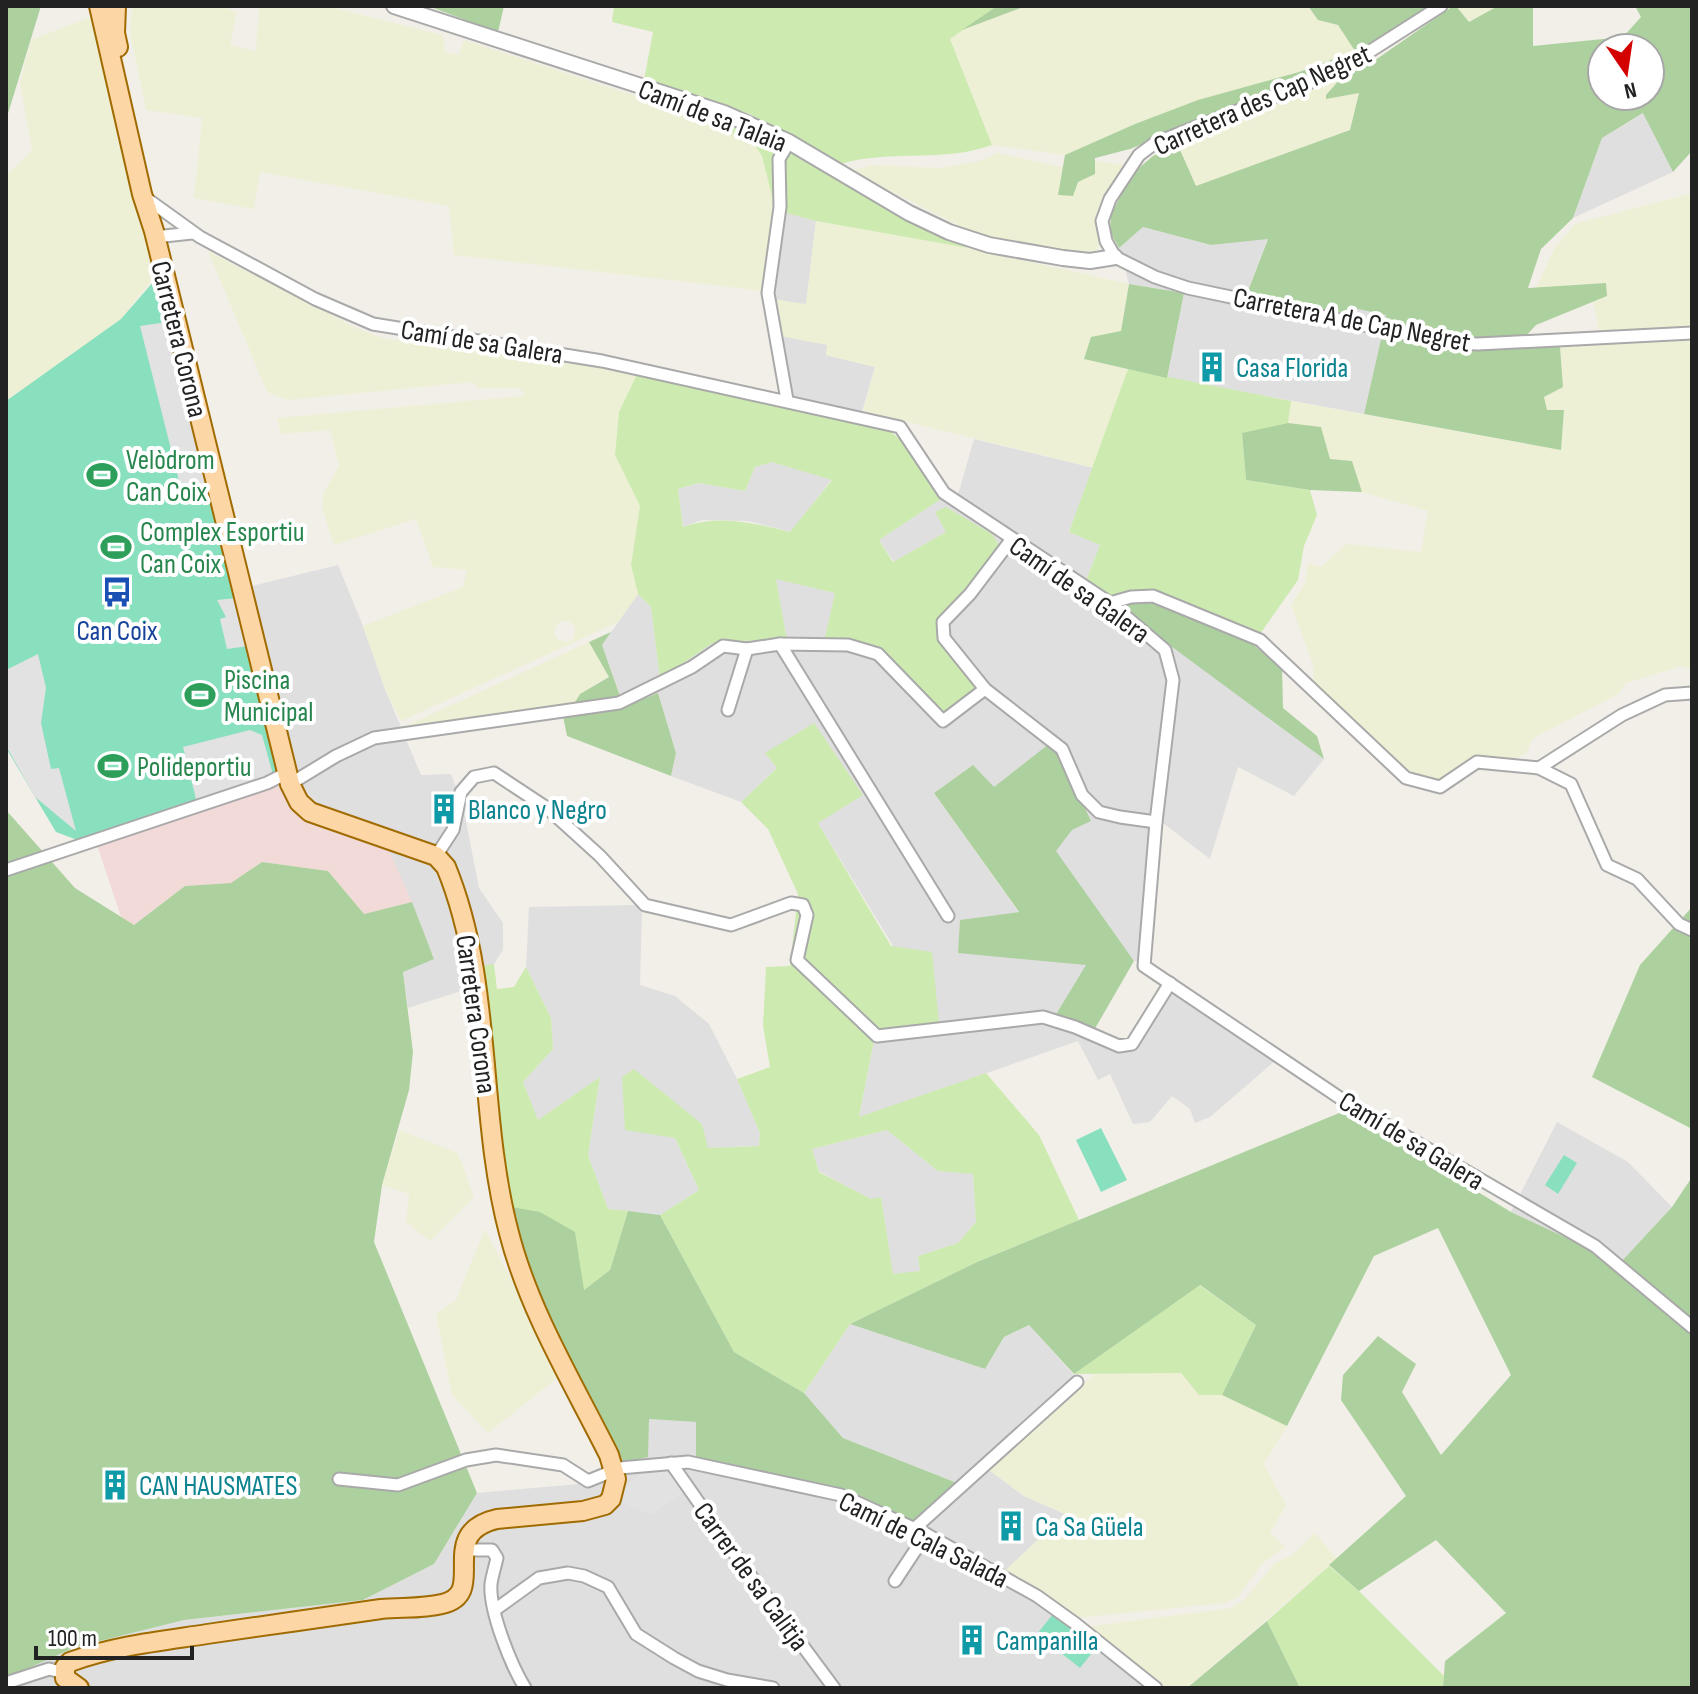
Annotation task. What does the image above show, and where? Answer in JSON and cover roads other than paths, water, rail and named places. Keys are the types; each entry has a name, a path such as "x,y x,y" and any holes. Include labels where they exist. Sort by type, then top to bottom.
{"main road":[{"name":"Carretera Corona","path":"99,6 142,194 289,778 299,802 310,812 436,856 446,867 472,952 482,1018 493,1140 508,1231 525,1285 614,1469"},
{"name":"Carretera Corona","path":"116,6 115,33 150,201 153,230"},
{"path":"79,1688 70,1684 65,1673 70,1662 144,1643 361,1612 442,1604 459,1595 463,1586 464,1550 472,1529 483,1522 583,1511 605,1505 615,1490 614,1469"}],"street":[{"name":"Camí de sa Talaia","path":"394,6 724,113 789,142 909,213 949,232 989,245 1063,258 1090,261 1115,257"},
{"name":"Carretera des Cap Negret","path":"1115,257 1106,241 1102,221 1110,199 1139,155 1155,143 1339,71 1441,6"},
{"path":"787,400 768,293 780,207 779,159 789,142"},
{"name":"Camí de sa Galera","path":"150,201 192,233 315,299 373,324 602,361 900,427 944,493 1110,603 1165,650 1173,680 1156,822 1144,966 1340,1098 1595,1246 1692,1327"},
{"path":"153,230 175,221"},
{"path":"153,230 192,233"},
{"name":"Carretera A de Cap Negret","path":"1115,257 1155,277 1188,288 1449,343 1692,333"},
{"path":"1011,540 970,594 943,622 944,638 985,689 1062,749 1082,795 1099,812 1156,822"},
{"path":"1110,603 1131,597 1153,596 1260,640 1406,778 1440,787 1477,762 1539,768 1571,784 1607,865 1637,879 1679,924 1692,930"},
{"path":"7,871 289,778 374,738 619,703 692,667 723,646 747,649 780,644 848,645 878,654 943,721 985,689"},
{"path":"780,644 948,916"},
{"path":"728,710 747,649"},
{"path":"1539,768 1622,715 1665,695 1692,693"},
{"path":"436,856 453,830 461,792 474,777 494,773 547,808 600,856 645,905 731,925 791,903 803,905 807,915 797,960 877,1036 1043,1017 1119,1046 1132,1044 1170,983"},
{"path":"915,1528 1077,1382"},
{"name":"Camí de Cala Salada","path":"339,1479 398,1485 466,1460 491,1455 563,1465 588,1481 614,1469 671,1463 705,1464 841,1495 915,1528 1037,1596 1156,1688"},
{"name":"Carrer de sa Calitja","path":"671,1463 834,1688"},
{"path":"895,1581 926,1534"},
{"path":"464,1550 492,1550 497,1558 491,1586 510,1662 525,1688"},
{"name":"Carrer de sa Calitja","path":"496,1609 539,1578 568,1573 584,1576 608,1587 636,1634 674,1658 698,1671 727,1680 773,1688"},
{"path":"6,1683 49,1669 65,1673"}],"place":[{"name":"Casa Florida","path":"1212,367"},
{"name":"Velòdrom Can Coix","path":"102,475"},
{"name":"Complex Esportiu Can Coix","path":"116,547"},
{"name":"Can Coix","path":"117,592"},
{"name":"Piscina Municipal","path":"200,695"},
{"name":"Polideportiu","path":"113,766"},
{"name":"Blanco y Negro","path":"444,809"},
{"name":"CAN HAUSMATES","path":"115,1485"},
{"name":"Ca Sa Güela","path":"1011,1526"},
{"name":"Campanilla","path":"972,1640"}]}
